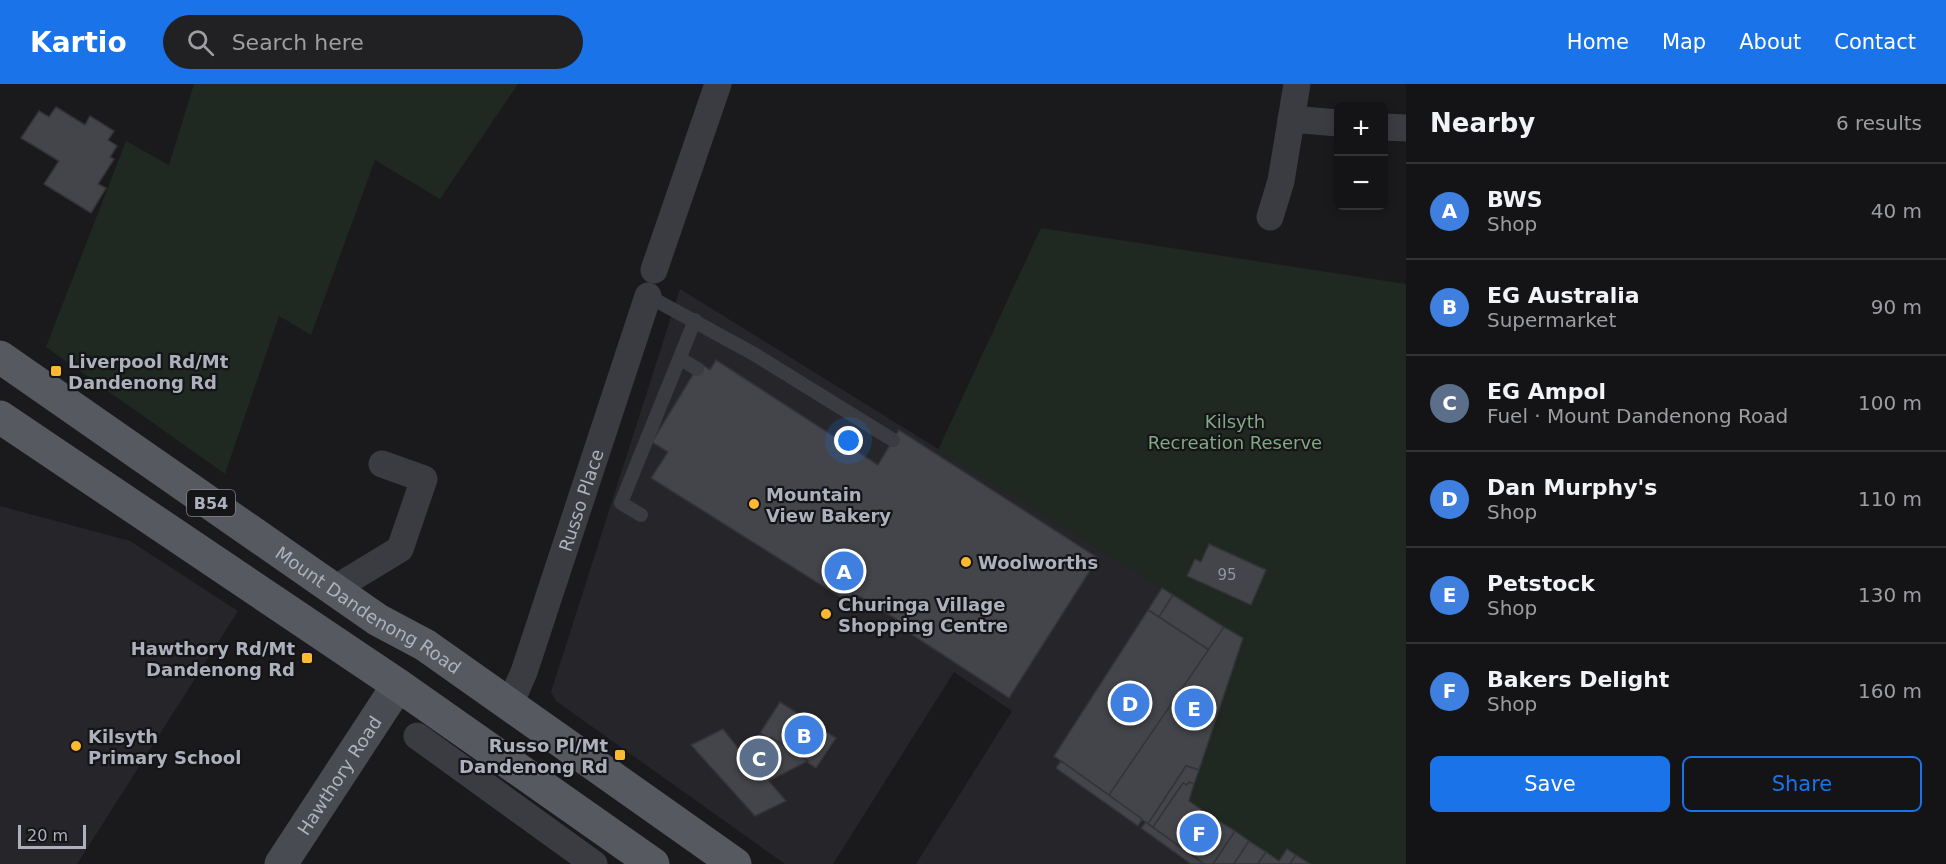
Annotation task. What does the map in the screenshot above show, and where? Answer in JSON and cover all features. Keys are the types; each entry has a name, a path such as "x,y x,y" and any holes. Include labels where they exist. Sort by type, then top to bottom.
{"main road":[{"name":"Mount Dandenong Road","path":"0,357 378,620 425,645 735,864"},
{"name":"B54","path":"0,417 398,685 653,864"},
{"path":"398,685 425,645"},
{"name":"Hawthory Road","path":"281,864 398,685"},
{"path":"484,744 510,704"}],"street":[{"name":"Russo Place","path":"510,704 524,672 718,84"},
{"path":"1270,217 1281,181 1297,84"},
{"path":"1291,119 1334,123"},
{"path":"1388,127 1406,128"},
{"path":"334,589 400,549 424,479 382,464"},
{"path":"417,735 594,864"}],"lane":[{"path":"651,283 695,320 893,440"},
{"path":"641,515 621,502 695,320"},
{"path":"681,359 697,369"}],"shaded area":[{"name":"Churinga Village Shopping Centre","path":"680,289 1243,638 1189,801 1279,860 1287,849 1310,864 916,864 1012,711 954,672 833,864 785,864 556,701 551,692"},
{"name":"Kilsyth Primary School","path":"0,506 130,541 238,611 77,864 0,864"}],"green space":[{"path":"194,84 518,84 440,199 375,160 311,335 279,316 225,474 46,347 126,141 169,165"},
{"name":"Kilsyth Recreation Reserve","path":"1041,228 1406,284 1406,864 1310,864 1279,861 1189,801 1243,638 938,450"}],"building":[{"path":"56,107 85,125 90,116 114,131 108,140 117,146 110,157 114,159 98,184 106,188 91,213 44,184 59,161 21,138 39,111 49,117"},
{"path":"716,360 878,465 899,430 1098,558 1009,698 894,623 896,619 859,596 853,605 651,478 668,452 652,442 700,363 710,370"},
{"path":"1209,544 1266,570 1251,605 1187,576 1195,559 1201,562"},
{"path":"1162,588 1173,595 1159,617 1148,610"},
{"path":"1173,595 1224,627 1209,650 1159,617"},
{"path":"1148,610 1209,650 1109,795 1054,756"},
{"path":"1224,627 1243,638 1199,770 1186,766 1148,824 1109,795"},
{"path":"780,702 836,738 816,768 760,733"},
{"path":"723,729 742,753 771,737 808,761 769,781 786,801 755,816 691,745"},
{"path":"1061,761 1142,819 1138,826 1056,768"},
{"path":"1186,766 1199,770 1194,784 1183,783 1153,827 1148,824"},
{"path":"1189,782 1194,784 1189,801 1202,810 1179,846 1153,827 1183,783 1187,785"},
{"path":"1202,810 1219,821 1195,857 1179,846"},
{"path":"1219,821 1235,831 1213,864 1204,864 1195,857"},
{"path":"1146,822 1204,864 1191,864 1141,828"},
{"path":"1235,831 1249,841 1234,864 1213,864"},
{"path":"1249,841 1266,852 1258,864 1234,864"},
{"path":"1287,849 1296,855 1290,864 1258,864 1266,852 1279,861"},
{"path":"1296,855 1310,864 1290,864"}],"place":[{"name":"Liverpool Rd/Mt Dandenong Rd","path":"56,371"},
{"name":"Mountain View Bakery","path":"754,504"},
{"name":"Woolworths","path":"966,562"},
{"name":"BWS","path":"844,571"},
{"name":"Churinga Village Shopping Centre","path":"826,614"},
{"name":"Hawthory Rd/Mt Dandenong Rd","path":"307,658"},
{"name":"Dan Murphy's","path":"1130,703"},
{"name":"Petstock","path":"1194,708"},
{"name":"EG Australia","path":"804,735"},
{"name":"Kilsyth Primary School","path":"76,746"},
{"name":"Russo Pl/Mt Dandenong Rd","path":"620,755"},
{"name":"EG Ampol","path":"759,758"},
{"name":"Bakers Delight","path":"1199,833"}]}
